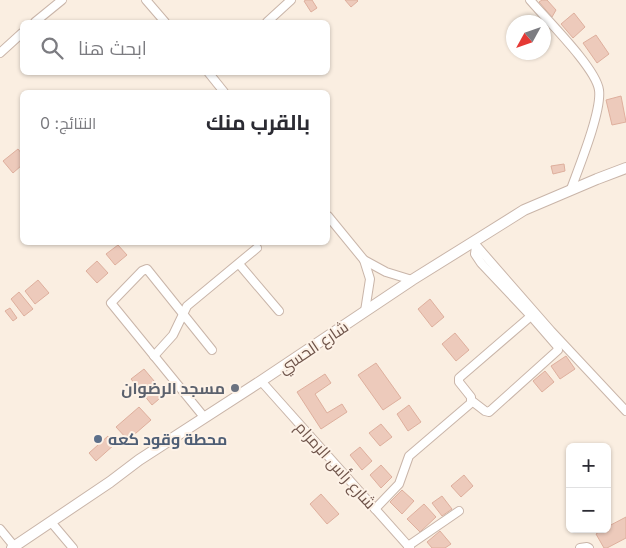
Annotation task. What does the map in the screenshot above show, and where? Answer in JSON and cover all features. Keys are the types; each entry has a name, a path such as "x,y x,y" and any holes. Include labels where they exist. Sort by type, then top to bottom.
{"street":[{"path":"37,20 62,0"},
{"path":"146,0 163,20"},
{"path":"269,20 291,0"},
{"path":"530,0 592,72 599,91 597,111 571,189"},
{"path":"0,53 20,35"},
{"path":"212,75 223,90"},
{"name":"شارع الحسي","path":"13,547 204,417 261,382 412,280 475,244 524,210 571,189 626,168"},
{"path":"330,218 364,260 370,279 365,311"},
{"path":"475,244 549,333 558,350 495,407 489,412 485,411 472,401 459,378 531,316"},
{"path":"475,244 475,254 481,263 626,411"},
{"path":"154,356 172,335 187,306 257,248"},
{"path":"364,260 386,272 412,280"},
{"path":"238,264 279,312"},
{"path":"204,417 111,305 112,301 142,271 147,269 212,350"},
{"name":"شارع رأس الرمرام","path":"261,382 409,547"},
{"path":"375,509 399,484 409,456 472,401"},
{"path":"409,547 459,511"},
{"path":"51,522 73,548"},
{"path":"0,529 13,547"},
{"path":"580,548 589,548"}],"building":[{"path":"312,0 317,8 311,12 304,1"},
{"path":"345,0 357,0 358,1 351,7"},
{"path":"547,0 556,10 552,17 551,15 539,2"},
{"path":"574,13 585,27 573,38 561,24"},
{"path":"596,35 609,54 597,63 583,43"},
{"path":"621,96 626,122 612,125 606,100"},
{"path":"18,149 20,152 20,167 13,173 3,161"},
{"path":"564,164 565,171 553,174 551,166"},
{"path":"118,245 127,255 115,265 106,254"},
{"path":"97,261 108,273 97,283 86,271"},
{"path":"38,280 49,293 35,304 25,291"},
{"path":"19,292 33,309 24,316 11,299"},
{"path":"430,299 444,317 432,327 418,309"},
{"path":"10,308 17,318 13,321 5,311"},
{"path":"455,333 469,350 456,361 442,344"},
{"path":"566,356 575,369 560,379 551,366"},
{"path":"376,363 401,398 383,410 358,375"},
{"path":"144,369 165,394 152,405 131,379"},
{"path":"545,371 554,382 542,392 533,381"},
{"path":"325,374 331,383 315,394 327,413 342,404 347,412 321,429 297,392"},
{"path":"409,405 421,422 408,431 397,414"},
{"path":"139,407 151,420 128,440 116,427"},
{"path":"381,424 392,437 380,446 369,433"},
{"path":"108,436 115,444 96,461 89,453"},
{"path":"360,447 372,461 362,470 350,455"},
{"path":"381,465 392,477 381,488 370,475"},
{"path":"464,475 473,486 461,497 451,486"},
{"path":"402,490 414,501 402,514 390,502"},
{"path":"321,494 339,514 327,524 310,504"},
{"path":"442,496 452,509 442,516 432,503"},
{"path":"424,504 436,517 420,532 407,519"},
{"path":"626,517 626,538 604,548 596,534 611,533 611,525"},
{"path":"440,531 451,544 445,548 432,548 427,542"}],"place":[{"name":"مسجد الرضوان","path":"235,388"},
{"name":"محطة وقود كعه","path":"98,439"}]}
